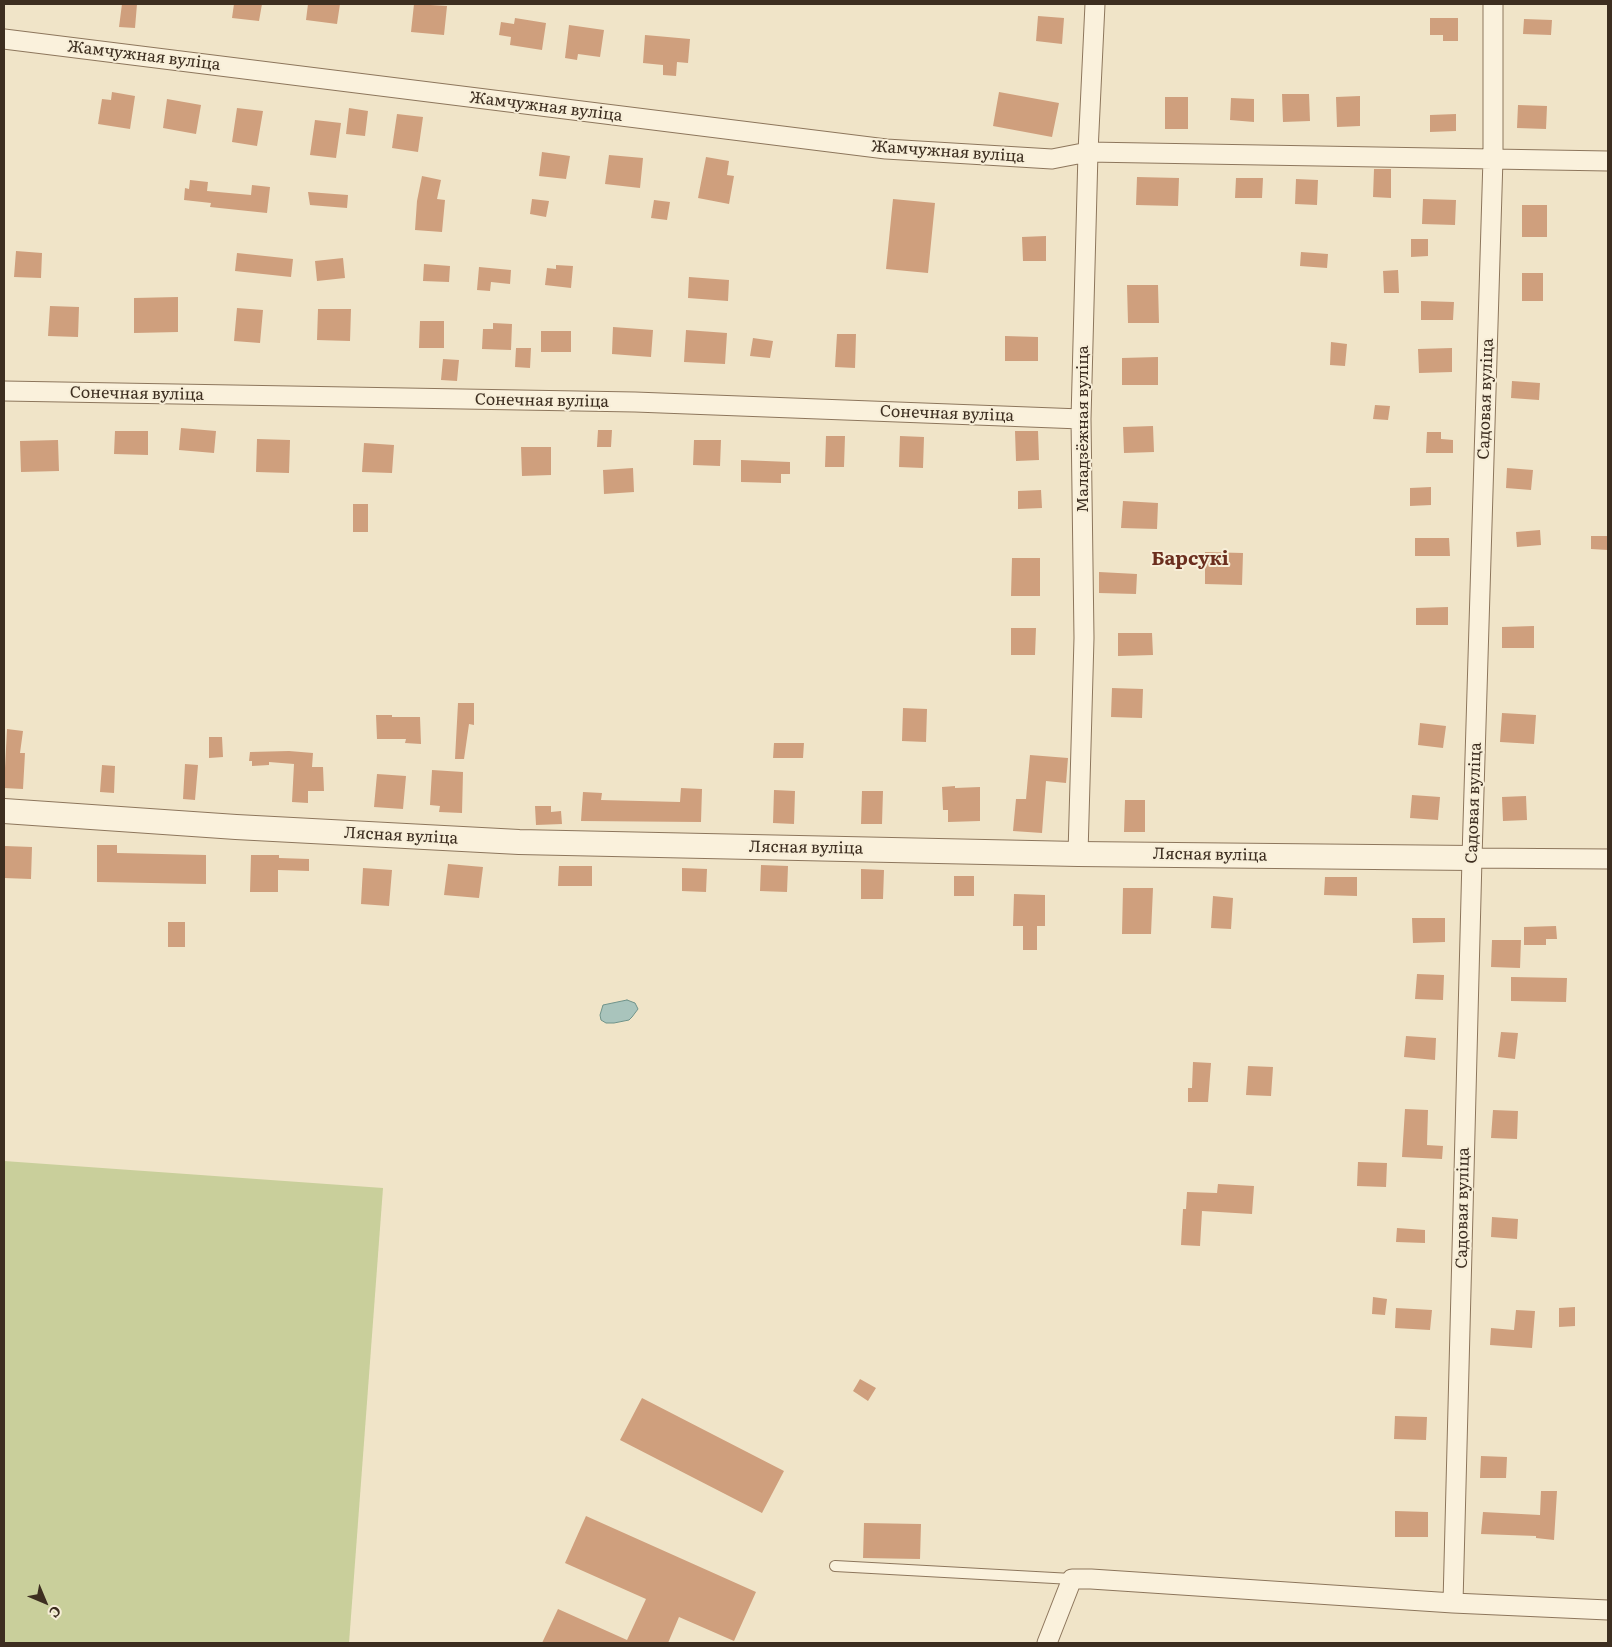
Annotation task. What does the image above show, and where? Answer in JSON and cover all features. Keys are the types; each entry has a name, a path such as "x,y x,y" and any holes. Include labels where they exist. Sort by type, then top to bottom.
{"street":[{"name":"Маладзёжная вуліца","path":"1078,854 1084,638 1081,419 1088,152 1095,4"},
{"name":"Садовая вуліца","path":"1454,1603 1472,858 1493,158 1493,4"},
{"name":"Жамчужная вуліца","path":"4,39 886,149 1052,159 1088,152 1608,161"},
{"name":"Сонечная вуліца","path":"4,391 635,402 1081,419"},
{"name":"Лясная вуліца","path":"4,810 236,827 519,842 1078,854 1608,859"},
{"path":"1047,1643 1072,1579 1101,1579 1454,1603 1608,1610"}],"lane":[{"path":"835,1566 1072,1579"}],"green space":[{"path":"4,1161 383,1188 349,1643 4,1643"}],"water":[{"path":"627,1000 635,1003 638,1009 629,1020 606,1023 601,1020 600,1015 603,1005"}],"building":[{"path":"122,4 137,4 135,28 119,27"},
{"path":"234,4 262,4 259,21 232,18"},
{"path":"308,4 340,4 337,24 306,20"},
{"path":"414,4 447,6 444,35 411,32"},
{"path":"1038,16 1064,18 1062,44 1036,41"},
{"path":"515,18 546,23 542,50 510,45 511,37 499,35 501,22 514,24"},
{"path":"1430,18 1458,18 1458,41 1443,41 1443,35 1430,35"},
{"path":"1524,19 1552,20 1551,35 1523,34"},
{"path":"569,25 604,30 600,57 578,54 577,60 565,58"},
{"path":"645,35 690,39 688,63 677,62 676,76 663,75 663,65 643,63"},
{"path":"112,92 135,96 130,129 98,124 102,99 111,100"},
{"path":"999,92 1059,103 1052,137 993,126"},
{"path":"1282,94 1309,94 1310,121 1283,122"},
{"path":"1360,96 1360,126 1337,127 1336,97"},
{"path":"1165,97 1188,97 1188,129 1165,129"},
{"path":"1231,98 1254,99 1254,122 1230,120"},
{"path":"167,99 201,105 196,134 163,128"},
{"path":"1518,105 1547,106 1546,129 1517,128"},
{"path":"237,108 263,111 257,146 232,142"},
{"path":"349,108 368,111 365,136 346,134"},
{"path":"397,114 423,117 418,152 392,148"},
{"path":"1456,114 1456,131 1430,132 1430,115"},
{"path":"315,120 341,123 336,158 310,155"},
{"path":"542,152 570,156 566,179 539,176"},
{"path":"609,155 643,158 640,188 605,184"},
{"path":"706,157 729,161 727,175 734,176 729,204 698,198"},
{"path":"1374,169 1391,169 1391,198 1373,197"},
{"path":"422,176 441,180 437,199 445,200 442,232 415,230 417,201"},
{"path":"1137,177 1179,178 1178,206 1136,205"},
{"path":"1236,178 1263,178 1262,198 1235,198"},
{"path":"1296,179 1318,180 1317,205 1295,204"},
{"path":"190,180 208,182 207,191 251,195 252,185 270,187 267,213 210,207 211,203 184,200 185,188 189,189"},
{"path":"308,192 348,195 347,208 310,205"},
{"path":"532,199 549,201 546,217 530,214"},
{"path":"893,199 935,203 928,273 886,269"},
{"path":"1423,199 1456,200 1455,225 1422,224"},
{"path":"654,200 670,202 667,220 651,218"},
{"path":"1522,205 1547,205 1547,237 1522,237"},
{"path":"1046,236 1046,261 1023,261 1022,237"},
{"path":"1411,239 1428,239 1428,256 1411,257"},
{"path":"16,251 42,253 41,278 14,277"},
{"path":"1301,252 1328,254 1327,268 1300,266"},
{"path":"237,253 293,259 291,277 235,271"},
{"path":"343,258 345,278 317,281 315,261"},
{"path":"424,264 450,266 449,282 423,281"},
{"path":"556,265 573,266 571,288 545,285 547,268 556,269"},
{"path":"479,267 511,270 510,284 491,282 490,291 477,290"},
{"path":"1398,270 1399,293 1384,293 1383,271"},
{"path":"1522,273 1543,273 1543,301 1522,301"},
{"path":"689,277 729,280 728,301 688,298"},
{"path":"1127,285 1158,285 1159,323 1128,323"},
{"path":"178,297 178,332 134,333 134,298"},
{"path":"1421,301 1454,302 1453,320 1421,320"},
{"path":"50,306 79,307 78,337 48,336"},
{"path":"237,308 263,310 260,343 234,341"},
{"path":"318,309 351,309 350,341 317,340"},
{"path":"420,321 444,321 444,348 419,348"},
{"path":"493,323 512,324 511,350 482,349 483,329 493,329"},
{"path":"613,327 653,330 651,357 612,354"},
{"path":"686,330 727,333 725,364 684,362"},
{"path":"541,331 571,331 571,352 541,352"},
{"path":"837,334 856,334 855,368 835,367"},
{"path":"1005,336 1038,337 1038,361 1005,361"},
{"path":"753,338 773,341 770,358 750,356"},
{"path":"1331,342 1347,344 1345,366 1330,365"},
{"path":"516,348 531,348 530,368 515,367"},
{"path":"1452,348 1452,372 1419,373 1418,349"},
{"path":"1158,357 1158,385 1122,385 1122,358"},
{"path":"443,359 459,360 457,381 441,380"},
{"path":"1512,381 1540,383 1539,400 1511,398"},
{"path":"1375,405 1390,406 1388,420 1373,419"},
{"path":"1153,426 1154,452 1124,453 1123,427"},
{"path":"181,428 216,431 214,453 179,450"},
{"path":"598,430 612,430 611,447 597,447"},
{"path":"115,431 148,431 148,455 114,454"},
{"path":"1015,431 1038,431 1039,460 1016,461"},
{"path":"1427,432 1441,432 1441,439 1453,440 1453,453 1426,453"},
{"path":"826,436 845,436 844,467 825,467"},
{"path":"900,436 924,437 923,468 899,467"},
{"path":"257,439 290,440 289,473 256,472"},
{"path":"58,440 59,471 21,472 20,441"},
{"path":"694,440 721,440 720,466 693,465"},
{"path":"364,443 394,445 392,473 362,472"},
{"path":"521,447 551,447 551,475 522,476"},
{"path":"741,460 790,462 790,474 781,474 781,483 741,482"},
{"path":"633,468 634,492 604,494 603,470"},
{"path":"1507,468 1533,470 1531,490 1506,488"},
{"path":"1431,487 1431,505 1410,506 1410,488"},
{"path":"1041,490 1042,508 1018,509 1018,491"},
{"path":"1123,501 1158,503 1157,529 1121,528"},
{"path":"353,504 368,504 368,532 353,532"},
{"path":"1540,530 1541,545 1517,547 1516,532"},
{"path":"1591,536 1608,536 1608,550 1591,549"},
{"path":"1415,538 1449,538 1450,556 1415,556"},
{"path":"1205,552 1243,553 1242,585 1205,584"},
{"path":"1012,558 1040,558 1040,596 1011,596"},
{"path":"1099,572 1137,574 1136,594 1099,593"},
{"path":"1448,607 1448,625 1416,625 1416,608"},
{"path":"1534,626 1534,648 1502,648 1502,627"},
{"path":"1011,628 1036,628 1035,655 1011,655"},
{"path":"1118,633 1152,633 1153,655 1118,656"},
{"path":"1112,688 1143,689 1142,718 1111,717"},
{"path":"458,703 474,703 474,725 469,724 464,759 455,759"},
{"path":"903,708 927,709 926,742 902,741"},
{"path":"1502,713 1536,715 1534,744 1500,742"},
{"path":"376,715 420,717 421,744 405,743 406,739 377,739"},
{"path":"1420,723 1446,726 1443,748 1418,745"},
{"path":"7,729 23,731 20,753 25,753 23,789 4,788"},
{"path":"209,737 222,737 223,757 209,758"},
{"path":"774,743 804,743 803,758 773,758"},
{"path":"289,751 313,753 312,767 323,767 324,791 308,791 308,803 292,802 294,764 269,762 269,765 252,766 252,761 249,761 250,752"},
{"path":"1030,755 1068,758 1066,783 1046,781 1042,833 1013,831 1016,799 1026,799"},
{"path":"185,764 198,765 195,800 183,799"},
{"path":"102,765 115,766 114,793 100,792"},
{"path":"432,770 463,772 462,813 439,812 440,806 430,805"},
{"path":"377,774 406,776 403,809 374,807"},
{"path":"955,786 955,788 980,787 980,821 948,822 948,810 943,810 942,787"},
{"path":"681,788 702,789 701,822 581,821 583,792 602,793 601,800 680,802"},
{"path":"774,790 795,791 794,824 773,823"},
{"path":"862,791 883,791 882,824 861,824"},
{"path":"1412,795 1440,797 1438,820 1410,818"},
{"path":"1526,796 1527,820 1503,821 1502,797"},
{"path":"1125,800 1145,800 1145,832 1124,832"},
{"path":"535,806 551,806 551,812 561,811 562,824 536,825"},
{"path":"97,845 117,845 117,853 206,855 206,884 97,882"},
{"path":"5,846 32,847 31,879 4,878"},
{"path":"251,855 279,855 279,858 309,859 309,871 278,870 278,892 250,892"},
{"path":"448,864 483,867 479,898 444,895"},
{"path":"761,865 788,866 787,892 760,891"},
{"path":"559,866 592,866 592,886 558,886"},
{"path":"363,868 392,870 389,906 361,904"},
{"path":"682,868 707,869 706,892 682,891"},
{"path":"861,869 884,870 883,899 861,899"},
{"path":"954,876 974,876 974,896 954,896"},
{"path":"1325,877 1357,877 1357,896 1324,895"},
{"path":"1123,888 1153,888 1151,934 1122,934"},
{"path":"1014,894 1045,895 1045,926 1037,926 1037,950 1023,950 1023,926 1013,926"},
{"path":"1213,896 1233,898 1231,929 1211,928"},
{"path":"1412,918 1445,918 1445,942 1413,943"},
{"path":"168,922 185,922 185,947 168,947"},
{"path":"1556,926 1557,939 1546,939 1546,945 1524,945 1524,927"},
{"path":"1492,940 1521,940 1520,968 1491,967"},
{"path":"1417,974 1444,975 1443,1000 1415,999"},
{"path":"1511,977 1567,978 1566,1002 1511,1001"},
{"path":"1501,1032 1518,1033 1515,1059 1498,1057"},
{"path":"1406,1036 1436,1038 1435,1060 1404,1057"},
{"path":"1193,1062 1211,1063 1208,1102 1188,1102 1188,1088 1192,1088"},
{"path":"1248,1066 1273,1067 1271,1096 1246,1095"},
{"path":"1405,1109 1428,1110 1427,1145 1443,1146 1442,1159 1402,1157"},
{"path":"1493,1110 1518,1111 1517,1139 1491,1138"},
{"path":"1358,1162 1387,1163 1386,1187 1357,1186"},
{"path":"1218,1184 1254,1186 1252,1214 1202,1211 1200,1246 1181,1245 1183,1209 1186,1209 1187,1192 1217,1193"},
{"path":"1492,1217 1518,1219 1517,1239 1491,1237"},
{"path":"1397,1228 1425,1230 1425,1243 1396,1242"},
{"path":"1373,1297 1387,1299 1385,1315 1372,1314"},
{"path":"1575,1307 1575,1326 1559,1327 1559,1308"},
{"path":"1396,1308 1432,1310 1430,1330 1395,1328"},
{"path":"1516,1310 1535,1311 1532,1348 1490,1345 1491,1328 1514,1330"},
{"path":"860,1379 876,1388 868,1401 853,1391"},
{"path":"642,1398 784,1471 762,1513 620,1440"},
{"path":"1395,1416 1427,1417 1426,1440 1394,1439"},
{"path":"1481,1456 1507,1457 1506,1478 1480,1478"},
{"path":"1541,1491 1557,1491 1554,1540 1536,1538 1536,1536 1481,1534 1483,1512 1540,1515"},
{"path":"1395,1511 1428,1512 1428,1537 1395,1537"},
{"path":"586,1516 756,1592 734,1641 679,1617 668,1643 542,1643 558,1609 627,1640 646,1599 565,1563"},
{"path":"864,1523 921,1524 920,1559 863,1558"}],"district":[{"name":"Барсукі","path":"1190,559"}]}
